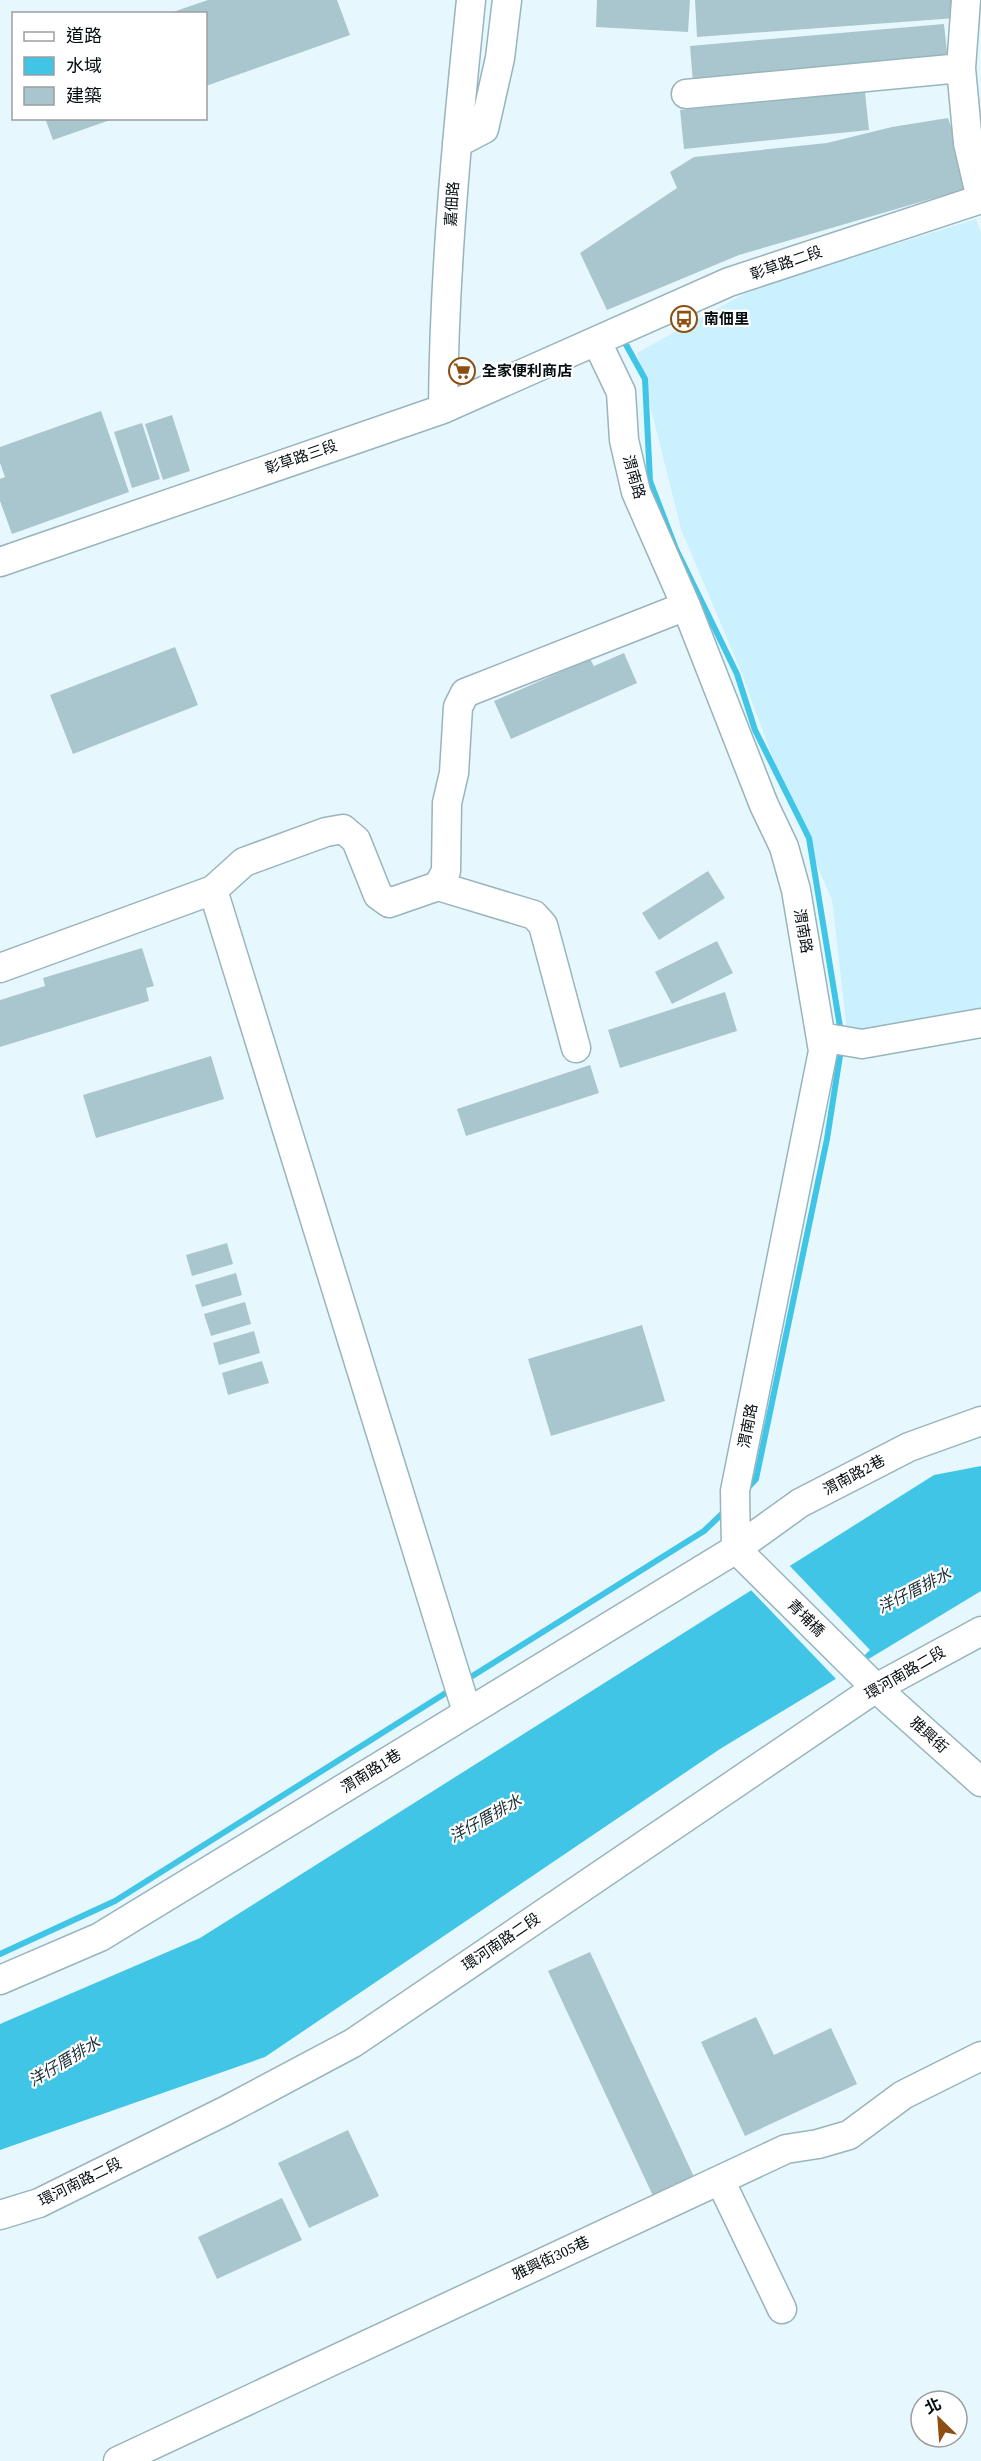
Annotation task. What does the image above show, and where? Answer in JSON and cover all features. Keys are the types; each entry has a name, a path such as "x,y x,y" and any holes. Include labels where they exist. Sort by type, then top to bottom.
{"street":[{"name":"嘉佃路","path":"443,409 444,319 457,143 471,0"},
{"path":"457,143 484,129 500,58 507,0"},
{"path":"966,0 961,68 968,143 981,199"},
{"path":"686,94 961,68"},
{"name":"彰草路二段","path":"597,342 729,282 981,199"},
{"name":"彰草路三段","path":"0,562 443,409 597,342"},
{"name":"渭南路","path":"597,342 621,392 624,440 636,492 686,606 764,805 784,848 796,890 823,1052 735,1491 736,1549"},
{"path":"438,886 446,871 447,803 454,773 458,707 465,693 686,606"},
{"path":"0,968 213,890 244,862 326,832 343,829 356,840 378,896 389,903 438,886 534,915 543,925 576,1048"},
{"path":"213,890 467,1712"},
{"path":"821,1037 862,1044 981,1023"},
{"name":"渭南路2巷","path":"736,1549 800,1503 909,1447 981,1421"},
{"name":"渭南路1巷","path":"0,1980 100,1937 736,1549"},
{"name":"青埔橋","path":"736,1549 876,1688"},
{"name":"環河南路二段","path":"0,2215 39,2203 225,2111 353,2043 876,1688 981,1631"},
{"name":"雅興街","path":"876,1688 981,1782"},
{"name":"雅興街305巷","path":"118,2461 786,2149 818,2144 849,2135 903,2096 981,2056"},
{"path":"720,2180 782,2309"}],"shaded area":[{"path":"976,219 981,233 981,1010 848,1039 832,900 781,781 742,674 681,529 637,353 755,288"}],"water":[{"name":"洋仔厝排水","path":"981,1466 981,1591 720,1749 265,2057 0,2150 0,2024 200,1938 934,1475"}],"pier":[{"path":"788,1564 870,1650 838,1681 750,1589"}],"building":[{"path":"208,0 337,0 350,35 207,86 207,12 173,12"},
{"path":"597,0 690,0 688,32 596,27"},
{"path":"695,0 955,0 956,18 697,37"},
{"path":"944,24 948,61 693,83 690,46"},
{"path":"865,92 869,130 684,149 680,110"},
{"path":"948,118 972,187 739,255 607,310 580,253 677,188 670,172 694,157 827,143 892,127"},
{"path":"46,120 110,120 53,140"},
{"path":"101,411 129,492 12,534 0,501 0,479 5,477 0,463 0,447"},
{"path":"172,415 190,471 163,480 145,424"},
{"path":"142,423 160,479 132,488 114,432"},
{"path":"175,647 198,705 73,754 50,695"},
{"path":"624,653 637,683 511,739 494,701 590,659 594,666"},
{"path":"708,871 725,898 659,940 642,913"},
{"path":"717,941 733,973 672,1004 655,972"},
{"path":"142,948 154,986 146,988 149,1001 0,1047 0,1000 45,986 43,978"},
{"path":"725,992 737,1031 620,1068 608,1030"},
{"path":"211,1056 224,1099 96,1138 83,1095"},
{"path":"590,1065 599,1093 466,1136 457,1109"},
{"path":"227,1243 233,1264 192,1276 186,1255"},
{"path":"236,1273 242,1295 202,1307 195,1285"},
{"path":"245,1302 251,1324 211,1336 204,1314"},
{"path":"642,1325 665,1401 551,1436 528,1359"},
{"path":"254,1331 260,1353 219,1365 213,1343"},
{"path":"262,1361 269,1383 228,1395 222,1373"},
{"path":"590,1952 695,2179 654,2198 548,1971"},
{"path":"756,2017 774,2055 831,2028 857,2084 745,2136 701,2042"},
{"path":"348,2130 379,2196 309,2228 278,2163"},
{"path":"282,2198 302,2240 217,2279 198,2237"}],"waterway":[{"path":"624,341 645,379 650,481 676,549 737,674 755,730 809,838 841,1033"},
{"path":"745,1491 756,1479 827,1139 841,1049"},
{"path":"466,1680 704,1531 725,1511"},
{"path":"0,1954 115,1901 452,1689"}],"place":[{"name":"南佃里","path":"684,319"},
{"name":"全家便利商店","path":"462,371"}]}
